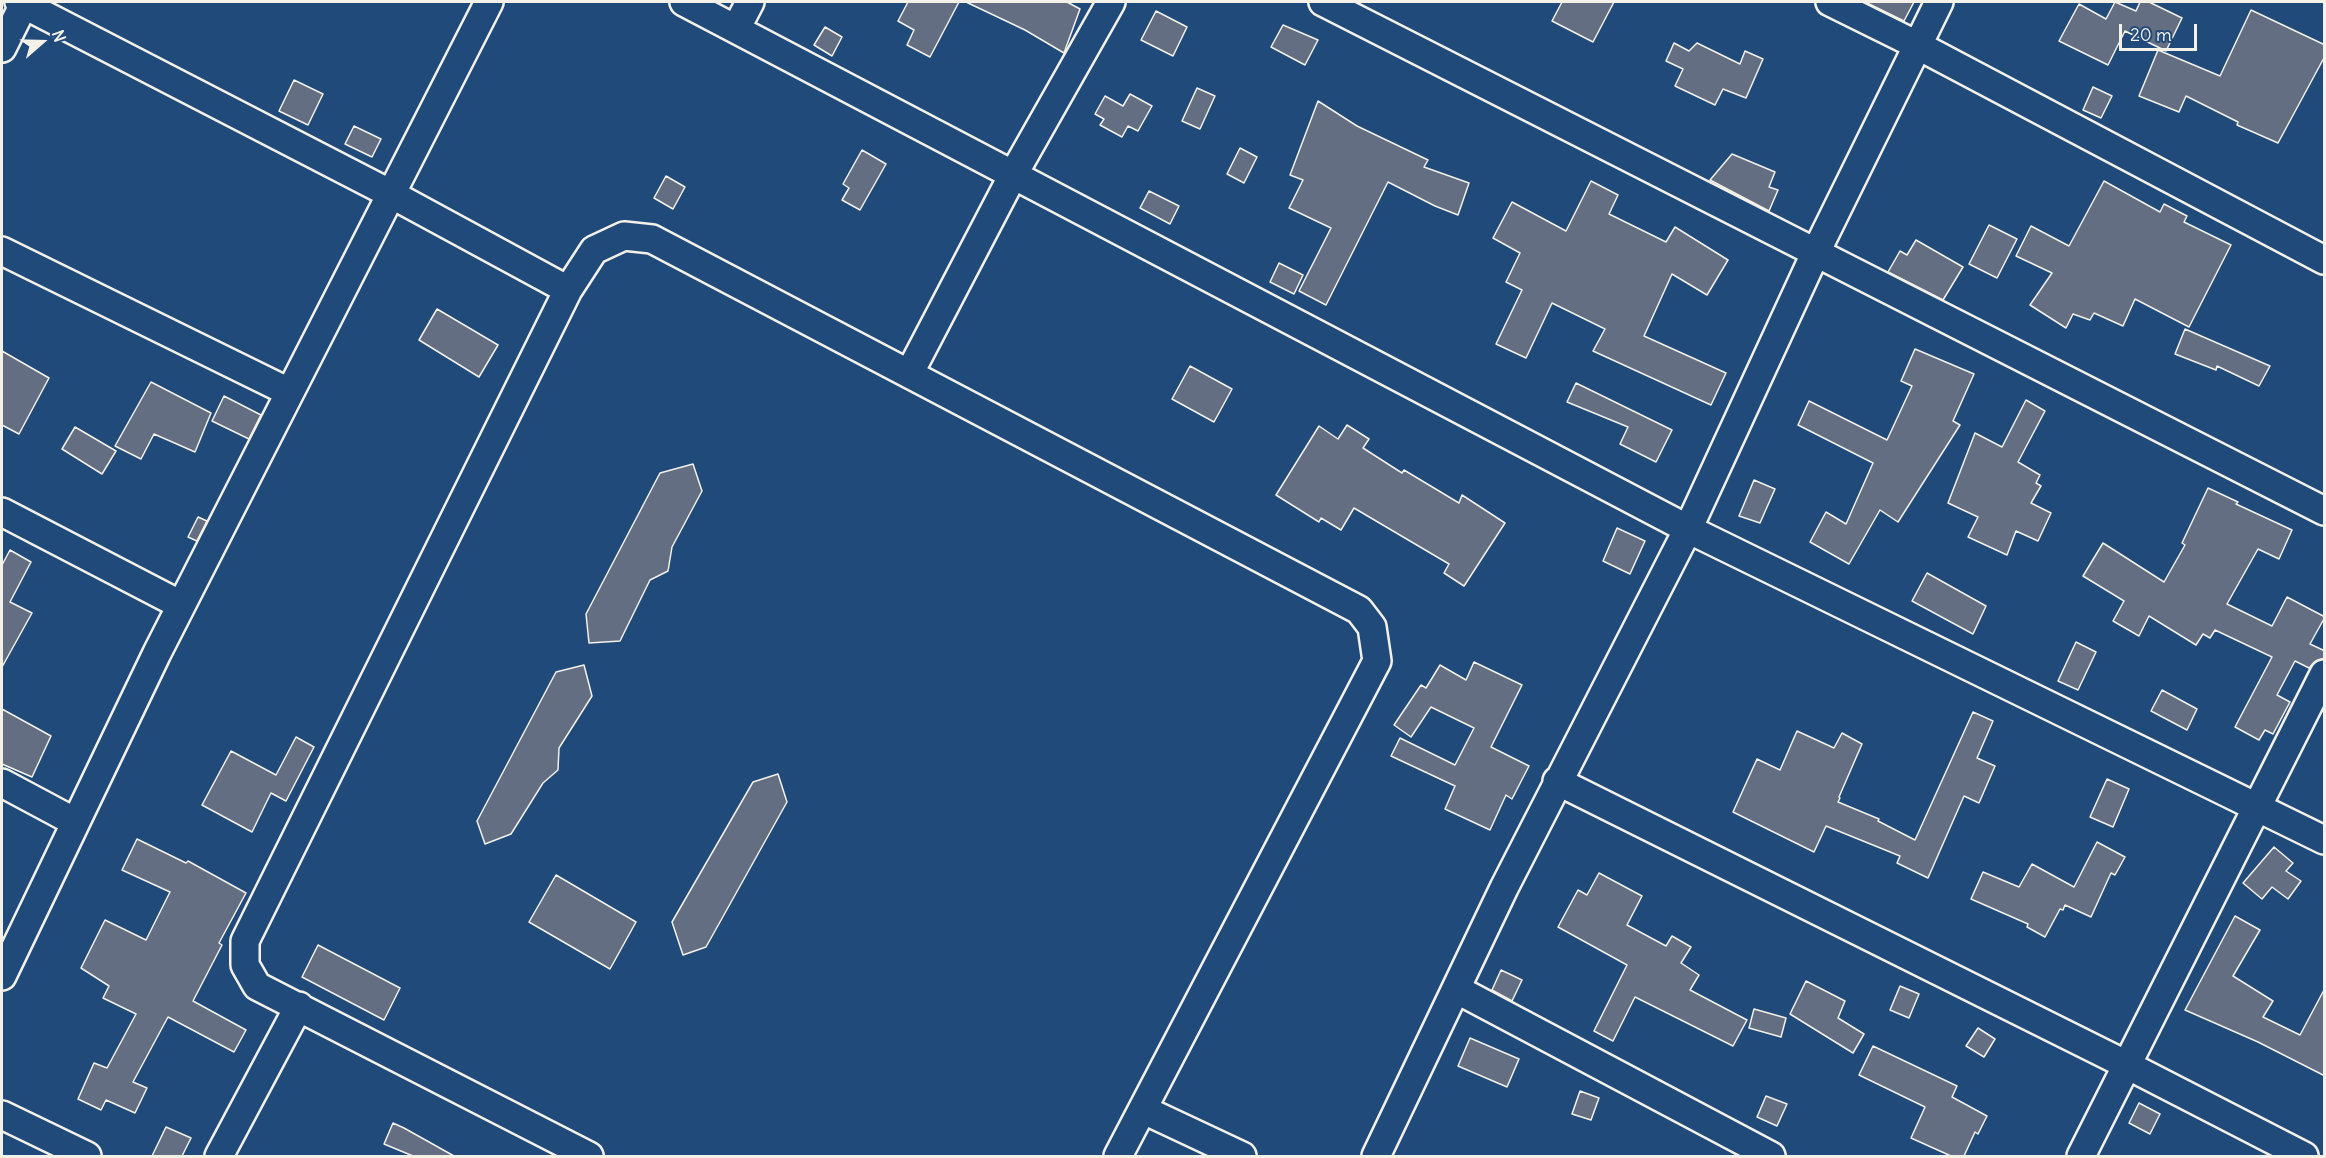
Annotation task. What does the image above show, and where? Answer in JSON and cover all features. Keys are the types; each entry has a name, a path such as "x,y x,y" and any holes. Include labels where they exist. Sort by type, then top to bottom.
{"street":[{"path":"2,48 23,2 391,194 568,290"},
{"path":"2,976 181,605 489,2"},
{"path":"684,2 1688,529 2325,840"},
{"path":"736,29 750,2"},
{"path":"909,374 1013,175 1111,2"},
{"path":"1323,2 1815,254 2325,511"},
{"path":"1830,2 1917,45 2325,260"},
{"path":"1376,1156 1557,781 1688,529 1815,254 1939,2"},
{"path":"590,1156 257,986 245,965 245,941 568,290 594,250 624,236 652,239 1359,610 1372,627 1377,661 1118,1156"},
{"path":"2,251 289,392"},
{"path":"2,512 181,605"},
{"path":"2081,1156 2325,674"},
{"path":"1557,781 2127,1065 2304,1156"},
{"path":"2,783 75,822"},
{"path":"1456,989 1771,1156"},
{"path":"219,1156 299,1006"},
{"path":"1144,1110 1242,1156"},
{"path":"2,1114 87,1156"}],"building":[{"path":"908,2 959,2 930,57 907,45 914,30 898,21"},
{"path":"966,2 1067,2 1080,9 1064,53 1025,30"},
{"path":"1562,2 1614,2 1593,42 1552,21"},
{"path":"1865,2 1914,2 1904,21"},
{"path":"2115,2 2136,11 2140,2 2149,2 2182,18 2166,51 2125,31 2108,65 2059,41 2079,4 2106,19"},
{"path":"2251,10 2325,45 2325,56 2278,143 2237,125 2238,122 2186,96 2179,112 2139,96 2158,50 2220,76"},
{"path":"1156,11 1187,27 1173,56 1141,40"},
{"path":"1283,25 1318,40 1305,65 1271,47"},
{"path":"825,27 842,37 832,56 814,45"},
{"path":"1674,43 1689,51 1697,43 1740,64 1745,51 1763,59 1746,98 1723,89 1715,105 1675,86 1683,69 1666,61"},
{"path":"294,80 323,94 308,125 279,111"},
{"path":"2093,87 2112,96 2101,118 2083,110"},
{"path":"1197,88 1215,96 1200,129 1182,121"},
{"path":"1130,94 1152,106 1138,131 1128,126 1122,137 1100,125 1104,119 1095,114 1105,96 1123,106"},
{"path":"1318,101 1357,126 1428,160 1424,167 1469,183 1458,215 1388,182 1326,305 1299,291 1331,228 1289,208 1303,180 1290,175"},
{"path":"354,126 381,139 372,157 345,144"},
{"path":"1240,148 1257,157 1244,183 1227,174"},
{"path":"862,150 886,164 860,210 842,200 849,188 843,184"},
{"path":"1732,154 1775,172 1769,187 1778,190 1769,211 1710,180"},
{"path":"666,176 685,187 673,209 654,198"},
{"path":"1591,181 1618,195 1609,214 1666,242 1675,227 1728,260 1707,295 1672,274 1644,336 1726,373 1711,405 1593,351 1605,329 1552,303 1526,358 1496,344 1522,290 1506,282 1520,253 1493,238 1512,202 1566,231"},
{"path":"2104,181 2160,212 2164,204 2187,216 2184,222 2231,245 2189,327 2135,299 2123,326 2094,313 2090,320 2073,314 2066,328 2030,305 2052,273 2016,256 2031,226 2069,246"},
{"path":"1149,191 1179,206 1170,224 1140,208"},
{"path":"1989,225 2017,239 1997,278 1969,264"},
{"path":"1916,240 1963,267 1943,300 1888,272 1900,251 1907,255"},
{"path":"1279,263 1303,275 1294,294 1270,282"},
{"path":"437,309 498,345 479,377 419,340"},
{"path":"2185,329 2270,366 2259,386 2217,366 2216,370 2175,354"},
{"path":"1915,349 1974,374 1953,421 1960,425 1898,522 1880,510 1849,564 1810,542 1826,512 1846,524 1873,463 1798,425 1809,401 1887,440 1912,386 1901,381"},
{"path":"2,351 49,378 19,434 2,425"},
{"path":"1190,366 1232,389 1214,422 1172,399"},
{"path":"151,382 211,413 195,452 154,434 141,459 115,446"},
{"path":"1576,383 1672,430 1656,462 1620,444 1628,427 1567,402"},
{"path":"224,396 261,415 249,439 212,421"},
{"path":"2026,400 2045,411 2018,462 2040,475 2036,483 2041,486 2031,503 2051,513 2038,541 2016,531 2007,555 1968,537 1978,517 1948,503 1975,433 2002,447"},
{"path":"1347,425 1369,439 1363,448 1402,473 1404,470 1459,503 1462,495 1505,523 1464,586 1444,573 1449,564 1354,508 1341,530 1321,518 1319,522 1276,495 1319,426 1338,439"},
{"path":"75,427 116,451 102,474 62,449"},
{"path":"693,464 702,491 672,547 668,571 650,580 620,641 589,643 586,614 660,473"},
{"path":"1754,480 1775,489 1760,523 1739,516"},
{"path":"2208,488 2292,530 2279,559 2258,549 2227,604 2272,626 2287,597 2325,617 2310,644 2325,651 2325,658 2316,661 2309,668 2295,661 2277,695 2290,702 2273,734 2265,730 2259,740 2235,727 2272,657 2215,630 2210,638 2203,634 2196,645 2149,616 2139,636 2113,621 2124,601 2083,576 2103,543 2164,582 2185,545 2182,543"},
{"path":"198,517 207,521 197,541 188,537"},
{"path":"1617,528 1645,541 1630,574 1603,561"},
{"path":"10,550 31,562 10,602 32,613 2,667 2,565"},
{"path":"1927,573 1986,606 1973,634 1912,601"},
{"path":"2076,642 2096,652 2078,690 2058,681"},
{"path":"1474,662 1522,685 1491,747 1529,766 1512,799 1506,795 1490,830 1445,809 1455,786 1391,756 1400,738 1455,765 1474,728 1431,707 1411,737 1394,725 1421,685 1426,688 1440,665 1466,680"},
{"path":"584,665 592,696 559,748 558,770 543,783 511,834 485,844 477,821 556,672"},
{"path":"2162,690 2197,709 2187,730 2151,711"},
{"path":"2,709 51,736 32,777 2,764"},
{"path":"1973,712 1993,721 1977,758 1995,766 1979,803 1964,796 1928,878 1897,863 1900,856 1826,826 1814,852 1733,812 1757,759 1780,770 1797,731 1834,748 1842,733 1862,744 1838,802 1879,819 1878,821 1915,840"},
{"path":"296,737 314,747 286,801 271,793 252,832 202,805 231,751 276,775"},
{"path":"778,774 787,802 706,947 683,955 672,922 753,782"},
{"path":"2107,779 2129,789 2113,827 2090,817"},
{"path":"137,839 186,863 188,861 246,893 219,943 222,945 193,1001 246,1030 234,1052 168,1017 133,1082 147,1088 135,1113 106,1100 101,1110 78,1099 94,1063 107,1068 136,1014 103,998 109,986 81,968 105,920 146,940 170,892 122,870"},
{"path":"2097,842 2125,857 2115,875 2111,873 2091,917 2065,905 2063,910 2060,909 2045,937 2027,927 2028,924 1971,899 1983,872 2019,887 2032,864 2074,887"},
{"path":"2274,847 2293,863 2286,871 2301,881 2288,899 2272,887 2262,899 2243,883"},
{"path":"1599,873 1642,896 1627,925 1666,946 1672,936 1691,947 1681,963 1699,975 1690,990 1747,1020 1733,1046 1635,997 1613,1041 1594,1031 1627,965 1558,927 1578,890 1587,895"},
{"path":"556,875 636,922 610,969 529,922"},
{"path":"2235,916 2260,930 2233,976 2273,1001 2263,1017 2300,1035 2325,988 2325,1076 2258,1042 2185,1010"},
{"path":"318,945 400,988 384,1020 302,977"},
{"path":"1501,970 1522,980 1512,1001 1492,990"},
{"path":"1806,981 1845,1001 1838,1018 1864,1034 1853,1053 1790,1014"},
{"path":"1900,986 1919,994 1909,1018 1890,1010"},
{"path":"1754,1009 1786,1018 1781,1037 1749,1028"},
{"path":"1978,1028 1995,1039 1984,1057 1966,1046"},
{"path":"1470,1038 1519,1059 1507,1087 1458,1066"},
{"path":"1873,1046 1957,1086 1952,1097 1987,1116 1978,1134 1975,1132 1964,1156 1951,1156 1911,1138 1925,1107 1859,1075"},
{"path":"1580,1091 1599,1098 1591,1120 1572,1114"},
{"path":"1766,1096 1787,1104 1777,1126 1757,1117"},
{"path":"2139,1103 2160,1114 2150,1134 2129,1123"},
{"path":"393,1123 454,1156 413,1156 384,1144"},
{"path":"166,1127 191,1138 182,1156 152,1156"}]}
